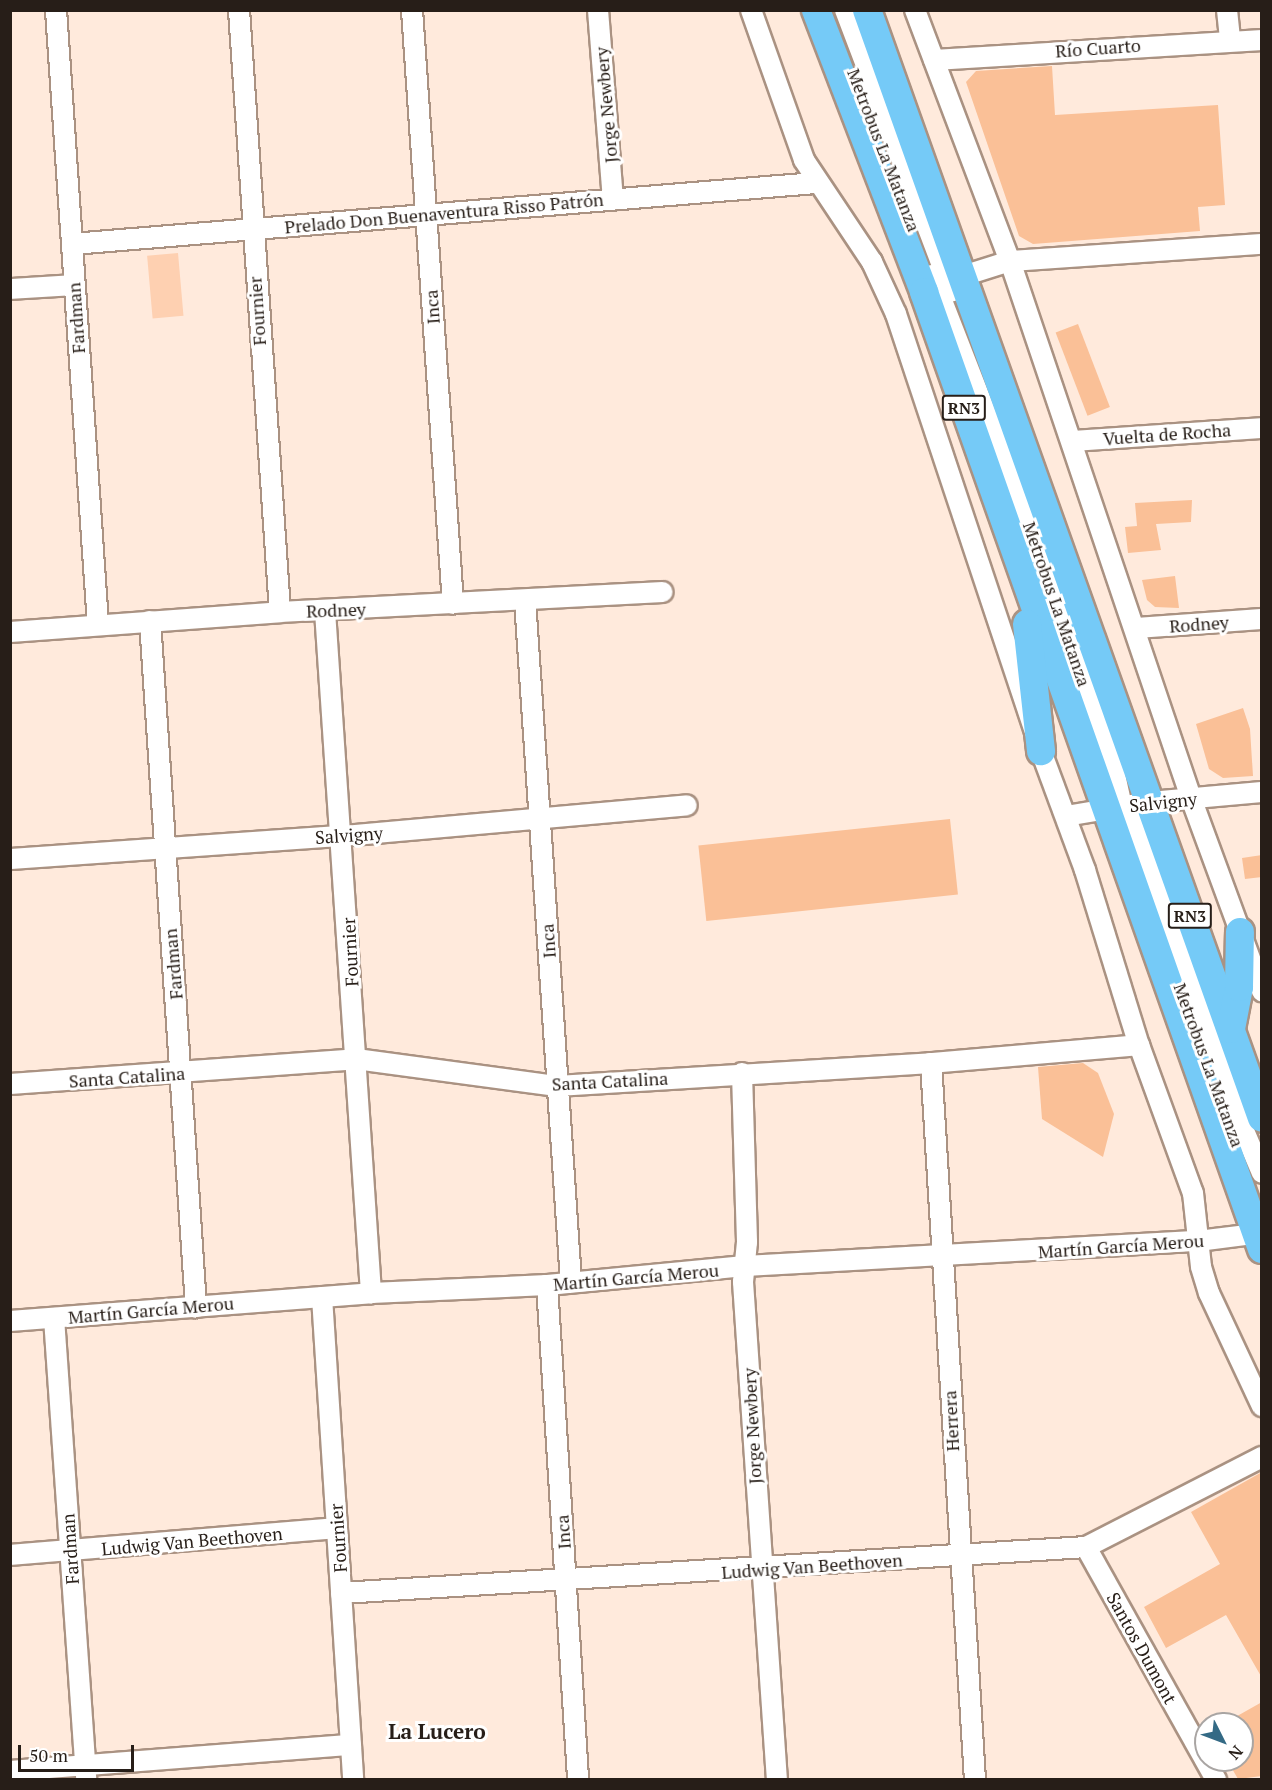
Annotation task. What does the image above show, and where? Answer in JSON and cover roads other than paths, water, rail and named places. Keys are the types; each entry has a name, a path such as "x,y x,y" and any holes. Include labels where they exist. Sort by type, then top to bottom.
{"highway":[{"name":"RN3","path":"816,10 942,283 1127,806 1259,1239"},
{"name":"RN3","path":"867,10 1022,575 1231,1031 1262,1118"},
{"path":"1022,575 1041,751"},
{"path":"1231,1031 1239,987 1240,932"}],"street":[{"name":"Fardman","path":"56,10 98,625"},
{"name":"Fournier","path":"239,10 251,228 280,612"},
{"name":"Inca","path":"412,10 453,604"},
{"name":"Jorge Newbery","path":"598,10 613,199"},
{"path":"751,10 798,144 816,183 872,262 896,314 1041,751 1066,816 1139,1045 1193,1193 1198,1241 1209,1293 1262,1406"},
{"name":"Metrobus La Matanza","path":"831,10 1017,472 1127,777 1131,848 1262,1205"},
{"name":"Metrobus La Matanza","path":"846,10 942,283"},
{"path":"915,10 1010,261 1136,628 1191,798 1262,991"},
{"path":"1227,10 1230,39"},
{"name":"Río Cuarto","path":"934,60 1230,39 1262,39"},
{"name":"Prelado Don Buenaventura Risso Patrón","path":"72,244 816,183"},
{"path":"942,283 1010,261 1262,244"},
{"path":"10,289 73,285"},
{"name":"Vuelta de Rocha","path":"1072,441 1262,428"},
{"name":"Rodney","path":"10,632 280,612 662,592"},
{"name":"Inca","path":"525,600 571,1282"},
{"name":"Fournier","path":"325,611 343,836 371,1293"},
{"name":"Rodney","path":"1136,628 1262,620"},
{"name":"Fardman","path":"150,621 196,1307"},
{"name":"Salvigny","path":"1066,816 1191,798 1262,792"},
{"name":"Salvigny","path":"10,859 343,836 687,805"},
{"name":"Metrobus La Matanza","path":"1127,806 1262,1173"},
{"name":"Santa Catalina","path":"10,1084 356,1059 557,1086 931,1063 1139,1045"},
{"name":"Herrera","path":"931,1063 959,1557 975,1779"},
{"name":"Jorge Newbery","path":"742,1073 745,1266 761,1570 777,1779"},
{"name":"Martín García Merou","path":"10,1321 371,1293 547,1285 745,1266 1259,1239"},
{"name":"Inca","path":"547,1285 578,1779"},
{"name":"Fournier","path":"322,1297 353,1779"},
{"name":"Fardman","path":"54,1318 85,1773"},
{"name":"Ludwig Van Beethoven","path":"341,1593 761,1570 1086,1547 1262,1457"},
{"name":"Ludwig Van Beethoven","path":"10,1555 70,1552 337,1528"},
{"name":"Santos Dumont","path":"1086,1547 1216,1779"},
{"path":"10,1771 85,1773 351,1745"}],"district":[{"name":"La Lucero","path":"437,1731"}]}
